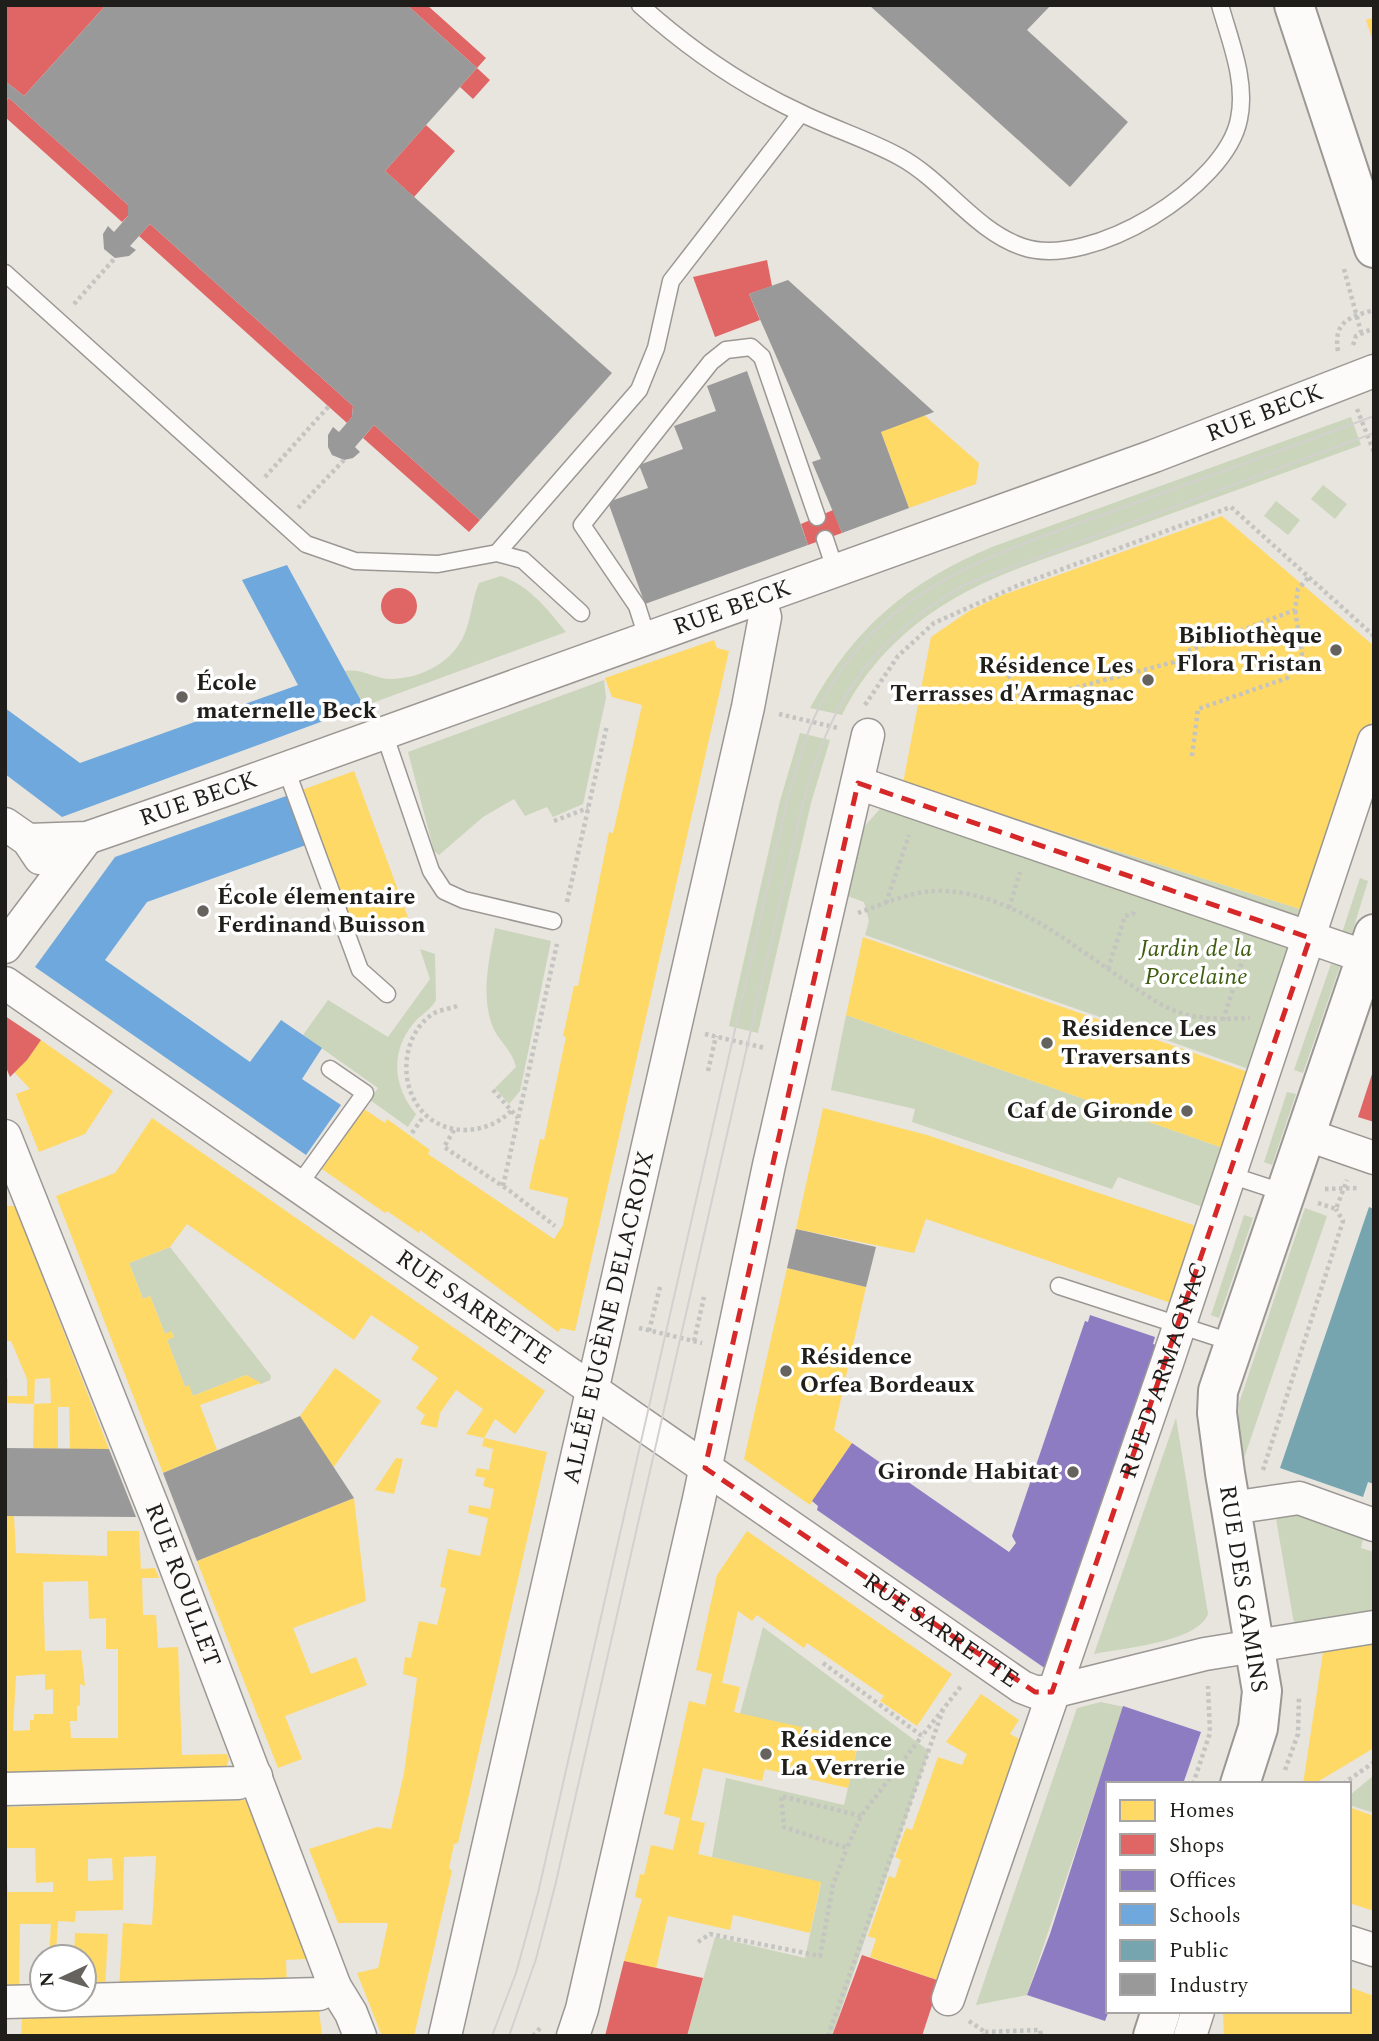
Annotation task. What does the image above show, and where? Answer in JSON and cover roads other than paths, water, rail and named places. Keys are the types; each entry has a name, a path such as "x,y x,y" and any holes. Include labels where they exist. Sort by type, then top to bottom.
{"main road":[{"path":"1294,5 1374,247"},
{"path":"1234,1343 1370,945"},
{"name":"RUE DES GAMINS","path":"1234,1343 1218,1391 1217,1413 1262,1691 1259,1716 1241,1782"},
{"path":"1153,2036 1160,2013"}],"street":[{"name":"RUE BECK","path":"17,832 87,838 836,572 1235,426 1374,372"},
{"name":"ALLÉE EUGÈNE DELACROIX","path":"445,2036 673,1026 748,707 765,617 760,599"},
{"path":"573,2036 588,1982 705,1468 769,1165 858,783 862,733"},
{"name":"RUE D'ARMAGNAC","path":"956,2008 1052,1692 1180,1326 1222,1172 1281,1021 1374,741"},
{"path":"858,783 1310,938 1370,945"},
{"path":"17,832 41,860 48,890"},
{"path":"5,947 87,838"},
{"name":"RUE SARRETTE","path":"5,983 980,1658 1023,1687 1035,1692 1052,1692"},
{"path":"1305,1134 1374,1158"},
{"name":"RUE ROULLET","path":"5,1136 256,1776 335,1987 351,2013 360,2036"},
{"path":"1231,1508 1299,1498 1374,1525"},
{"path":"1052,1692 1205,1654 1374,1627"},
{"path":"5,1789 238,1783 256,1776"},
{"path":"1351,1943 1374,1950"},
{"path":"5,2002 319,1994 335,1987"},
{"path":"1190,2036 1197,2013"}],"lane":[{"path":"640,5 680,41 710,62 801,113 902,158 991,229 1022,247 1044,252 1070,250 1105,239 1154,215 1198,184 1232,144 1239,119 1242,92 1220,5"},
{"path":"497,553 639,390 656,348 671,281 801,113"},
{"path":"5,273 306,544 355,561 438,565 497,553 523,560 581,613"},
{"path":"647,637 637,606 582,525 711,362 726,350 751,347 762,357 817,517"},
{"path":"825,539 836,572"},
{"path":"384,733 431,872 444,891 464,900 559,922"},
{"path":"286,769 360,970 387,994"},
{"path":"298,1186 365,1093 330,1069"},
{"path":"1222,1172 1285,1193"},
{"path":"1059,1286 1234,1343"}],"tram line":[{"path":"492,2036 516,1973 538,1893 786,806 813,720 837,676 866,639 900,609 937,584 1020,545 1374,416"},
{"path":"509,2036 536,1959 555,1886 801,811 824,738 839,707 878,652 932,605 966,584 1374,433"}],"place":[{"name":"Bibliothèque Flora Tristan","path":"1336,650"},
{"name":"Résidence Les Terrasses d'Armagnac","path":"1148,680"},
{"name":"École maternelle Beck","path":"182,697"},
{"name":"École élementaire Ferdinand Buisson","path":"203,911"},
{"name":"Résidence Les Traversants","path":"1047,1043"},
{"name":"Caf de Gironde","path":"1187,1111"},
{"name":"Résidence Orfea Bordeaux","path":"786,1371"},
{"name":"Gironde Habitat","path":"1073,1472"},
{"name":"Résidence La Verrerie","path":"766,1754"}],"park label":[{"name":"Jardin de la Porcelaine","path":"1196,963"}]}
